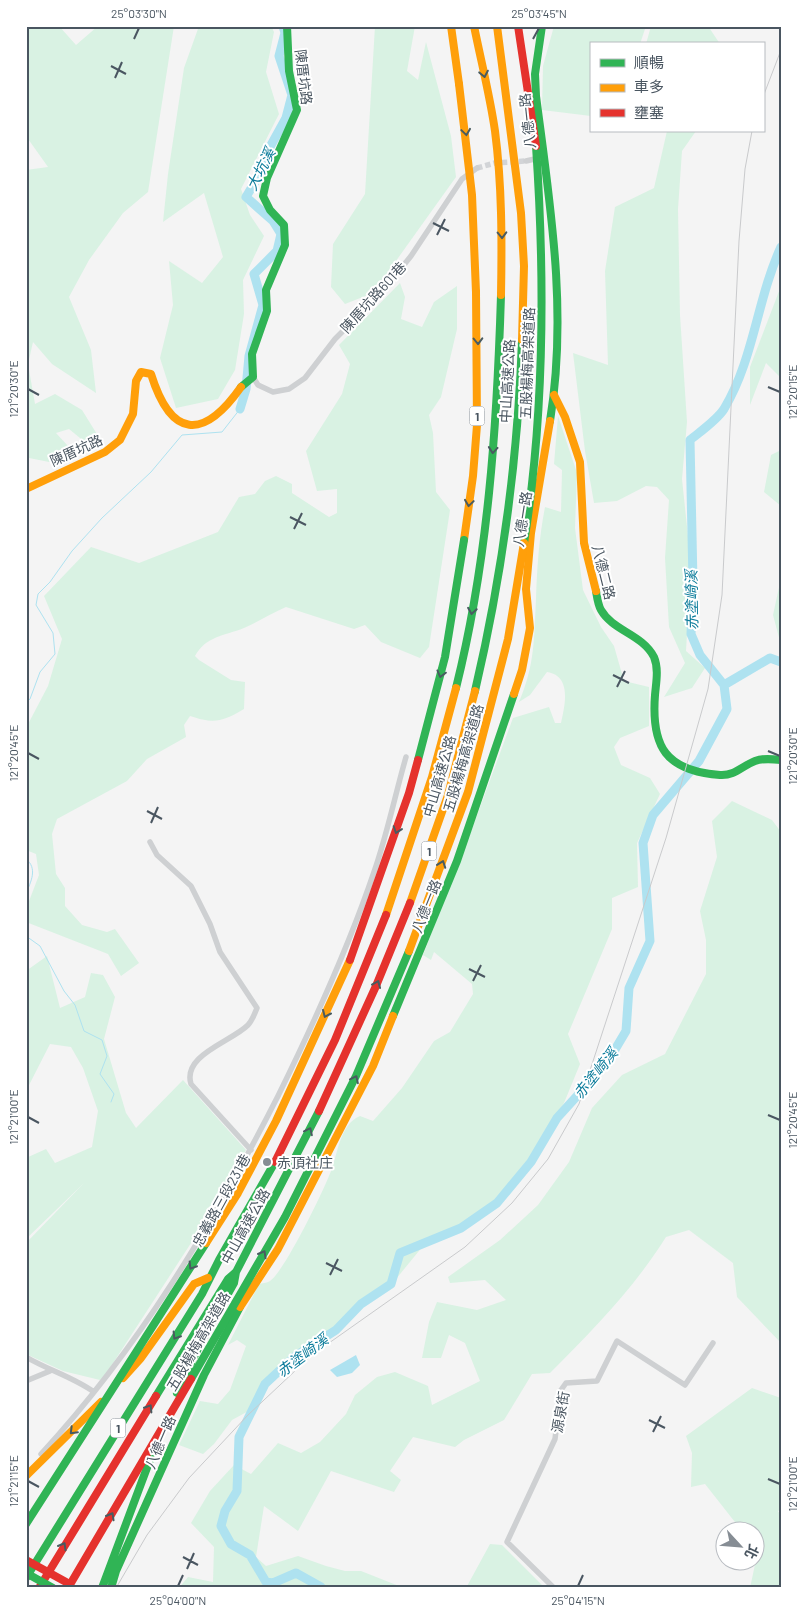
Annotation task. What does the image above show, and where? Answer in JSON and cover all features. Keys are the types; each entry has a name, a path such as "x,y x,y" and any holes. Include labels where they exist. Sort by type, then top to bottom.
{"main road":[{"name":"陳厝坑路","path":"26,489 68,467 111,450 131,421 135,403 135,382 141,372 151,374 164,409 181,425 190,426 211,420 228,405 244,382 252,378 252,354 267,312 266,290 285,245 284,225 270,210 262,196 267,178 297,110 289,71 287,26"},
{"name":"1","path":"26,1524 238,1193 276,1121 345,973 412,785 445,657 464,540 477,425 476,292 472,195 451,26"},
{"name":"中山高速公路","path":"26,1578 202,1294 208,1278 229,1245 291,1133 347,1014 404,867 451,707 467,635 484,536 495,423 502,236 495,130 474,26"},
{"name":"中山高速公路","path":"39,1588 228,1279 236,1272 325,1098 387,960 445,804 486,651 501,572 511,501 521,386 522,224 516,162 497,26"},
{"name":"五股楊梅高架道路","path":"67,1585 285,1218 356,1076 417,934 468,792 508,639 527,524 539,411 543,262 536,147 518,26"},
{"name":"八德一路","path":"111,1588 116,1571 200,1382 252,1285 278,1249 319,1173 354,1105 401,1002 457,861 514,697 530,628 526,589 531,533 554,395 558,336 555,242 535,74 542,26"},
{"name":"八德二路","path":"554,395 565,417 580,462 584,543 600,609 605,617 637,637 653,656 657,673 654,704 656,734 662,753 669,761 684,770 734,775 756,760 781,760"},
{"path":"102,1588 167,1416 202,1340 234,1283 236,1272"},
{"path":"26,1476 79,1425 142,1358 194,1284 208,1278"},
{"path":"26,1560 74,1588"},
{"path":"26,1573 53,1588"}],"street":[{"path":"526,161 544,158"},
{"name":"陳厝坑路601巷","path":"252,378 258,385 273,392 289,389 305,378 335,339 382,292 411,256 462,179 477,168"},
{"path":"251,1150 324,999 349,940 383,845 406,757"},
{"name":"忠義路三段231巷","path":"26,1470 94,1392 142,1329 169,1289 251,1150 191,1084 189,1077 193,1063 249,1024 257,1008 220,952 210,924 191,886 157,855 150,842"},
{"name":"源泉街","path":"554,1588 507,1542 555,1439 561,1390 566,1383 597,1381 617,1341 684,1385 713,1343"},
{"path":"26,1357 50,1371 75,1380 94,1392"},
{"path":"26,1381 50,1371"}],"green space":[{"path":"26,26 59,26 76,45 98,26 174,26 148,192 123,213 89,260 69,297 91,350 96,393 52,364 33,342 28,364 35,404 55,394 82,410 100,439 91,447 69,429 56,433 68,446 75,460 49,462 26,459 26,170 48,167 26,136"},
{"path":"199,26 271,26 274,32 266,72 279,114 241,189 250,215 264,236 243,280 244,314 235,370 218,399 176,408 160,358 173,305 169,261 202,283 223,257 204,193 163,222 168,174 184,68"},
{"path":"375,26 415,26 407,71 418,80 426,42 451,136 456,177 373,293 345,304 331,287 333,244 365,194"},
{"path":"554,26 646,26 641,42 590,42 590,116 542,110 543,66"},
{"path":"651,26 708,26 719,42 647,42"},
{"path":"667,132 695,132 682,151 678,209 680,315 687,422 682,479 691,565 686,651 705,668 692,688 664,697 685,663 669,627 665,558 669,500 657,487 646,486 617,501 594,503 585,451 573,353 608,365 605,271 615,207 654,188"},
{"path":"400,283 405,297 401,319 422,327 434,302 457,286 457,329 441,397 429,415 433,433 436,492 450,510 429,647 420,658 381,642 365,625 354,629 286,607 244,628 210,640 199,649 195,656 199,660 231,680 245,682 244,709 230,717 212,721 190,716 184,725 186,737 147,759 127,781 57,819 52,834 56,874 65,888 65,906 82,925 107,932 115,929 139,963 121,976 108,954 26,922 26,909 39,875 36,854 26,850 26,728 48,686 62,639 44,596 91,547 139,563 218,532 239,497 255,494 265,481 276,476 292,484 292,493 329,517 337,513 337,489 317,491 306,451 342,394 350,364 339,345"},
{"path":"781,286 781,378 766,363 750,405 750,367"},
{"path":"558,416 577,473 575,528 583,590 601,627 614,646 624,681 649,687 649,726 620,738 614,747 621,765 650,778 660,794 637,843 638,887 612,898 612,929 568,1034 580,1064 564,1103 526,1164 483,1215 423,1246 396,1279 338,1325 304,1359 265,1381 254,1408 232,1420 214,1444 203,1454 179,1445 200,1401 218,1404 230,1390 246,1346 237,1340 228,1345 259,1284 270,1281 294,1247 327,1181 348,1125 360,1116 373,1121 402,1088 434,1041 450,1032 473,994 472,984 434,952 431,960 423,955 513,718 549,707 555,723 561,723 565,692 560,679 555,675 547,672 530,695 519,702 528,676 533,651 537,576 545,507 561,512 562,470 554,464"},
{"path":"781,450 781,506 764,492 771,455"},
{"path":"781,578 781,645 773,615"},
{"path":"732,801 772,820 781,832 781,1343 737,1297 733,1263 689,1230 666,1237 627,1291 566,1357 550,1373 532,1374 504,1420 464,1440 455,1447 413,1437 390,1471 401,1480 394,1492 331,1471 298,1531 264,1506 256,1557 266,1566 298,1556 345,1571 361,1571 404,1588 179,1588 188,1577 213,1582 214,1547 191,1523 210,1491 234,1465 251,1474 278,1443 301,1453 320,1442 346,1414 355,1395 377,1377 395,1372 428,1386 432,1405 480,1381 465,1343 449,1335 441,1358 422,1358 429,1322 437,1302 477,1310 506,1300 485,1280 450,1283 448,1277 500,1240 538,1205 569,1162 592,1108 622,1075 665,1054 706,974 706,940 700,911 717,857 712,821"},
{"path":"47,956 60,1008 85,997 91,973 103,975 115,997 104,1039 126,1113 136,1128 183,1080 246,1150 193,1240 106,1374 100,1380 63,1371 26,1354 26,1243 84,1183 26,1239 26,1158 46,1149 55,1163 92,1147 98,1111 83,1068 71,1047 50,1044 26,1091 26,971"},
{"path":"752,1388 781,1398 781,1506 778,1512 781,1513 781,1588 750,1588 753,1572 764,1572 764,1522 735,1522 705,1484 691,1487 692,1453 686,1436"},
{"path":"490,1544 502,1545 545,1588 466,1588"}],"water":[{"path":"356,1355 360,1365 352,1373 337,1377 330,1370"}],"waterway":[{"name":"大坑溪","path":"240,409 246,389 249,356 263,305 254,274 277,251 281,234 273,221 246,197 261,172 270,147 286,118 292,95 279,56 285,33 283,26"},
{"name":"赤塗崎溪","path":"321,1587 296,1573 273,1583 266,1582 250,1555 231,1544 221,1526 225,1511 237,1491 239,1437 265,1384 294,1357 336,1330 361,1304 391,1284 400,1253 461,1228 497,1203 531,1162 557,1118 607,1063 626,1031 629,988 650,941 643,843 653,815 699,761 727,709 724,685 700,655 691,634 693,582 690,440 721,413 734,390 749,349 766,287 781,247"},
{"path":"26,703 30,699 40,672 55,654 53,633 36,605 38,594 50,582 72,551 102,518 151,472 182,435 222,432 240,409"},
{"path":"724,685 770,658 781,662"},
{"path":"26,859 33,871 26,893"},
{"path":"26,936 40,946 64,991 75,1005 84,1031 102,1040 107,1056 100,1074 114,1094 111,1102"}],"tunnel":[{"path":"477,168 495,163 526,161"}],"railway":[{"path":"764,94 781,50"},
{"path":"116,1588 147,1535 189,1478 248,1415 312,1355 465,1247 512,1203 548,1159 579,1104 666,838 708,689 722,595 739,241 745,169 752,132"}],"traffic: fast":[{"path":"241,387 253,377 252,354 267,311 266,290 285,245 284,225 270,210 263,196 267,178 297,110 289,71 287,26"},
{"path":"542,26 535,74 536,96 547,177 557,299 555,380 550,421"},
{"path":"524,543 536,444 541,345 541,245 536,146"},
{"path":"456,688 476,591 489,493 497,394 501,295"},
{"path":"475,691 485,648 507,517 517,429 522,340"},
{"path":"418,760 445,657 464,540"},
{"path":"596,591 600,608 606,617 642,643 654,657 657,671 654,713 656,729 666,753 675,762 702,773 725,775 758,760 781,760"},
{"path":"393,1016 457,861 514,694"},
{"path":"191,1379 285,1217 356,1076 409,951"},
{"path":"156,1396 228,1279 236,1272 319,1111"},
{"path":"26,1578 202,1294 219,1260 275,1162"},
{"path":"26,1524 206,1243"},
{"path":"177,1393 202,1340 234,1283 236,1272"},
{"path":"111,1588 116,1571 204,1375 240,1307"},
{"path":"102,1588 157,1441"},
{"path":"26,1573 53,1588"}],"traffic: slow":[{"path":"451,26 459,84"},
{"path":"474,26 495,131 501,213 501,295"},
{"path":"497,26 521,213 524,266 522,340"},
{"path":"459,84 472,195 476,292"},
{"path":"464,540 473,476 477,425 476,292"},
{"path":"26,489 105,452 120,440 133,414 136,381 141,372 151,374 168,411 178,420 189,425 201,423 214,417 227,405 241,387"},
{"path":"554,395 565,417 580,462 584,543 596,591"},
{"path":"514,694 522,670 530,628 526,589 531,533 550,421"},
{"path":"409,951 468,792 508,639 524,543"},
{"path":"386,915 432,777 456,688"},
{"path":"410,903 448,795 475,691"},
{"path":"206,1243 238,1193 276,1121 350,960"},
{"path":"240,1307 278,1249 373,1066 393,1016"},
{"path":"123,1378 141,1358 194,1284 208,1278"},
{"path":"26,1476 101,1402"}],"traffic: jam":[{"path":"518,26 536,146"},
{"path":"350,960 409,793 418,760"},
{"path":"319,1111 376,986 410,903"},
{"path":"275,1162 335,1040 386,915"},
{"path":"68,1588 191,1379"},
{"path":"39,1588 156,1396"},
{"path":"26,1560 66,1582"}],"place":[{"name":"赤頂社庄","path":"267,1162"}]}
